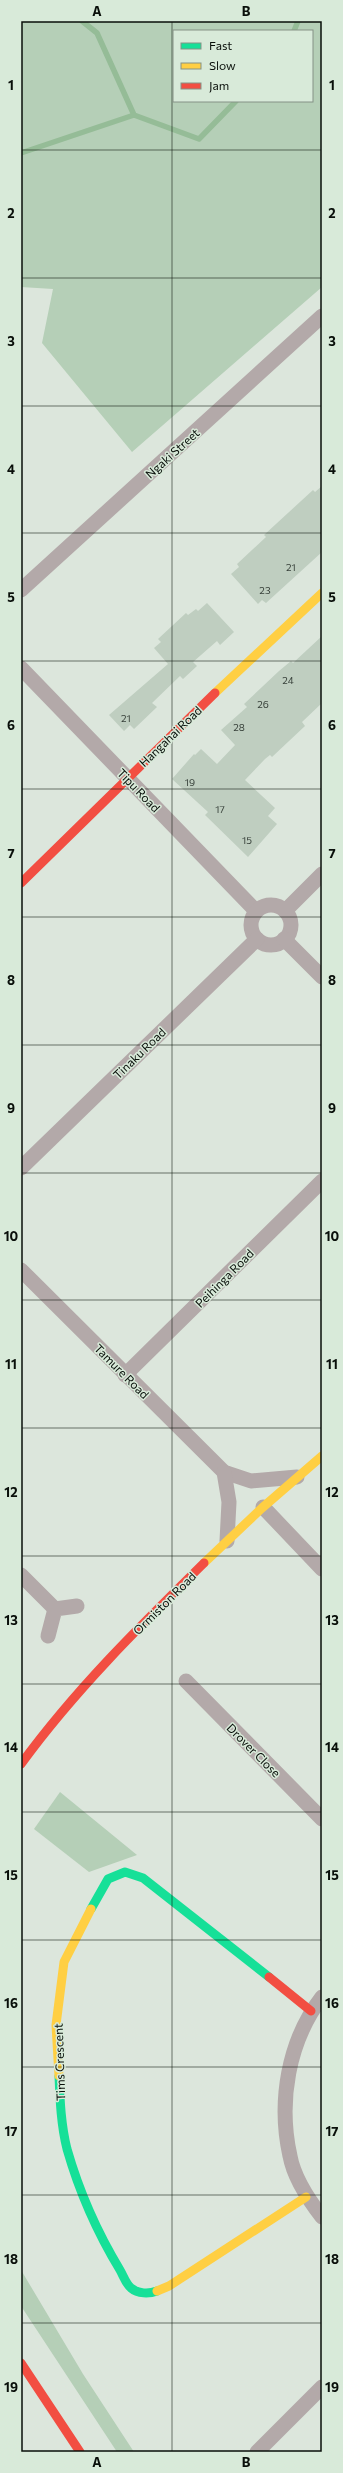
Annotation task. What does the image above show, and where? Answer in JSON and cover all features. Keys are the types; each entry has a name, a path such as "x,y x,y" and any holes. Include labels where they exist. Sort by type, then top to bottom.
{"street":[{"name":"Ngaki Street","path":"21,590 322,316"},
{"name":"Hangahai Road","path":"21,883 263,646 322,592"},
{"name":"Tipu Road","path":"21,668 256,911"},
{"path":"285,911 322,874"},
{"path":"267,905 280,907 285,911 289,916 290,928 284,939 274,944 262,942 257,939 251,928 253,916 256,911 267,905"},
{"name":"Tinaku Road","path":"21,1168 257,939"},
{"path":"284,939 322,977"},
{"name":"Peihinga Road","path":"125,1375 322,1181"},
{"name":"Tamure Road","path":"21,1270 224,1472 252,1481 297,1477"},
{"name":"Ormiston Road","path":"21,1764 48,1725 115,1651 227,1540 322,1456"},
{"path":"224,1472 229,1502 227,1540"},
{"path":"263,1507 322,1568"},
{"path":"21,1575 55,1609"},
{"path":"55,1609 78,1606"},
{"path":"48,1636 55,1609"},
{"name":"Drover Close","path":"186,1681 322,1819"},
{"name":"Tims Crescent","path":"306,2196 206,2260 169,2286 151,2293 139,2292 131,2288 108,2250 88,2207 67,2148 61,2110 56,2025 64,1962 87,1913 108,1879 125,1872 142,1878 183,1908 311,2011"},
{"path":"322,1997 311,2011 288,2071 284,2110 290,2157 306,2196 322,2217"},
{"path":"21,2363 80,2452"},
{"path":"257,2452 322,2387"}],"green space":[{"path":"21,21 322,21 322,287 132,452 42,343 53,289 21,287"},
{"path":"60,1792 137,1855 89,1872 34,1829"},
{"path":"21,2270 83,2374 134,2452 117,2452 21,2306"}],"building":[{"path":"322,486 322,552 266,603 262,600 258,604 231,574 239,567 237,564 266,537 264,535 313,490 315,492"},
{"path":"207,603 234,632 220,645 217,641 193,662 197,666 183,679 180,676 152,703 157,707 134,729 130,725 124,731 109,715 168,664 154,648 161,642 158,639 186,613 188,615 196,609 198,611"},
{"path":"322,636 322,703 302,722 305,726 272,757 270,755 265,759 245,780 275,808 268,816 277,824 248,857 205,815 208,812 172,779 194,754 195,755 201,749 217,764 235,745 221,730 247,707 244,704 279,671 291,661 293,663"}],"waterway":[{"path":"82,21 97,33 134,115 199,139 235,102"},
{"path":"294,30 298,21"},
{"path":"21,153 134,115"}],"traffic: fast":[{"path":"91,1909 108,1879 125,1872 143,1878 269,1977"},
{"path":"59,2076 60,2103 65,2140 77,2180 89,2211 129,2286 140,2292 151,2293 157,2291"}],"traffic: slow":[{"path":"215,693 322,593"},
{"path":"204,1563 262,1508 322,1456"},
{"path":"59,2076 56,2025 64,1962 91,1909"},
{"path":"157,2291 169,2286 306,2197"}],"traffic: jam":[{"path":"21,883 215,693"},
{"path":"21,1764 63,1710 85,1685 132,1635 204,1563"},
{"path":"269,1977 311,2011"},
{"path":"21,2363 80,2452"}]}
